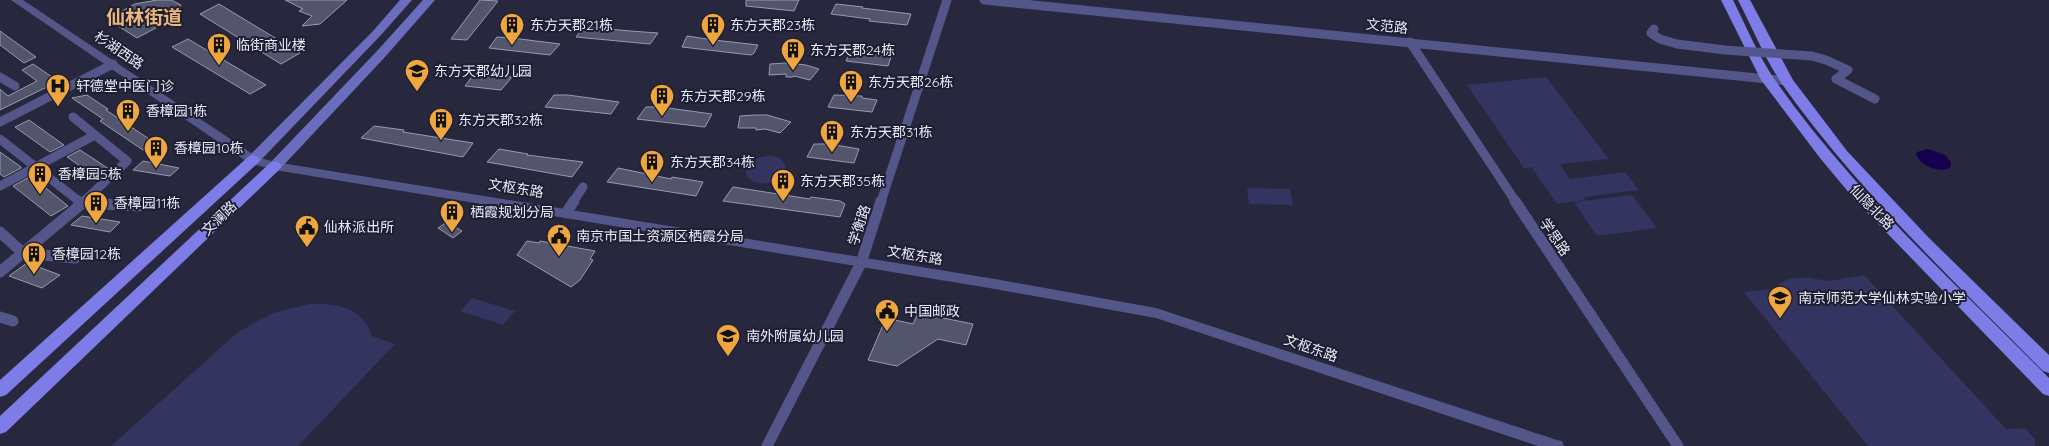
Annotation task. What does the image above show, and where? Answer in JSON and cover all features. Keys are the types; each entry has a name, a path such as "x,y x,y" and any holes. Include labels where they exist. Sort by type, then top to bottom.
{"main road":[{"name":"文澜路","path":"0,390 253,160 377,33 406,0"},
{"name":"文澜路","path":"0,426 275,166 381,54 429,0"},
{"name":"仙隐北路","path":"1727,0 1768,80 1825,155 1860,196 2049,389"},
{"name":"仙隐北路","path":"1744,0 1787,81 1842,154 1924,242 2049,366"}],"street":[{"name":"杉湖西路","path":"16,0 253,160"},
{"name":"学衡路","path":"767,446 861,263 947,0"},
{"name":"文范路","path":"984,0 1787,81"},
{"path":"1654,29 1651,33 1656,39 1685,46 1823,58 1848,70 1836,80 1875,99"},
{"name":"学思路","path":"1410,42 1678,446"},
{"path":"0,122 113,64"},
{"path":"0,77 15,86"},
{"path":"0,272 82,203 127,161 72,117"},
{"path":"0,186 34,166 96,135"},
{"path":"0,139 82,203 140,206"},
{"name":"文枢东路","path":"253,160 275,166 995,284 1156,313 1557,446"},
{"path":"566,213 583,187"},
{"path":"0,232 23,253 75,258"},
{"path":"0,317 13,321"}],"shaded area":[{"path":"1546,77 1609,159 1560,164 1570,179 1625,172 1639,190 1584,197 1585,200 1557,204 1532,168 1541,167 1524,168 1467,85"},
{"path":"1928,149 1945,155 1951,162 1950,168 1940,170 1931,168 1922,162 1916,155 1917,152"},
{"path":"768,156 777,157 784,162 786,169 783,174 779,178 767,183 755,182 750,179 746,174 746,170 750,163 756,159"},
{"path":"1247,188 1290,189 1293,205 1249,204"},
{"path":"1632,195 1657,228 1597,236 1574,202"},
{"path":"1864,275 2006,429 2025,428 2035,439 2035,446 1868,446 1744,292 1772,289 1784,281 1793,278 1829,281"},
{"path":"472,298 515,311 503,325 460,311"},
{"path":"309,304 329,304 347,309 362,319 368,326 372,336 395,344 298,446 111,446 238,332 273,313"}],"building":[{"path":"157,0 171,0 181,5 167,22 137,38 107,19 135,4"},
{"path":"285,0 347,0 320,24 302,26 312,16 299,11 303,9"},
{"path":"480,0 498,1 467,40 451,39"},
{"path":"746,0 799,0 794,11 746,6"},
{"path":"219,4 300,53 281,64 200,14"},
{"path":"836,4 911,14 907,25 869,21 870,19 831,14"},
{"path":"587,27 658,33 650,44 576,37 582,29"},
{"path":"0,31 36,57 24,63 0,45"},
{"name":"东方天郡23栋","path":"687,36 758,45 751,55 682,47"},
{"name":"东方天郡21栋","path":"497,37 560,44 550,55 489,48"},
{"name":"临街商业楼","path":"188,39 266,85 250,94 172,47"},
{"path":"851,50 892,54 888,66 846,61"},
{"path":"33,64 52,77 47,87 0,110 0,89 8,96 37,81 22,70"},
{"name":"东方天郡24栋","path":"770,64 806,65 819,69 810,80 794,76 786,77 786,74 769,75"},
{"path":"474,74 512,77 501,90 465,86"},
{"name":"香樟园1栋","path":"87,95 155,143 143,150 100,121 103,119 72,98"},
{"path":"554,95 619,102 611,114 545,107"},
{"name":"东方天郡26栋","path":"834,95 862,96 862,98 877,100 872,112 828,107"},
{"name":"东方天郡29栋","path":"646,107 661,107 712,114 705,127 637,119"},
{"path":"767,115 791,122 780,133 765,129 738,128 740,116"},
{"path":"29,120 64,145 50,152 15,127"},
{"name":"东方天郡32栋","path":"374,126 473,143 463,157 361,138"},
{"name":"东方天郡31栋","path":"814,144 829,144 859,149 854,163 807,157"},
{"path":"499,149 527,155 583,162 572,177 487,162"},
{"path":"80,150 109,169 99,179 67,157"},
{"path":"0,152 21,168 4,177 0,174"},
{"name":"香樟园10栋","path":"143,161 179,168 170,176 133,170"},
{"name":"东方天郡34栋","path":"618,168 671,179 672,177 703,182 696,196 607,182"},
{"name":"香樟园5栋","path":"31,176 68,206 51,216 13,186"},
{"name":"东方天郡35栋","path":"733,187 810,199 811,197 840,201 845,204 840,217 723,201"},
{"name":"香樟园11栋","path":"82,216 120,222 110,232 71,225"},
{"name":"栖霞规划分局","path":"447,222 462,231 453,238 438,228"},
{"path":"527,241 539,243 540,241 595,251 590,259 593,260 580,280 571,287 517,255"},
{"name":"香樟园12栋","path":"27,263 60,275 42,288 9,276"},
{"path":"918,313 973,324 966,345 938,339 897,366 868,360 886,318 913,324"}],"place":[{"name":"东方天郡21栋","path":"512,46"},
{"name":"东方天郡23栋","path":"713,46"},
{"name":"临街商业楼","path":"219,66"},
{"name":"东方天郡24栋","path":"793,71"},
{"name":"东方天郡幼儿园","path":"417,92"},
{"name":"东方天郡26栋","path":"851,103"},
{"name":"轩德堂中医门诊","path":"58,107"},
{"name":"东方天郡29栋","path":"662,117"},
{"name":"香樟园1栋","path":"128,132"},
{"name":"东方天郡32栋","path":"441,141"},
{"name":"东方天郡31栋","path":"832,153"},
{"name":"香樟园10栋","path":"156,169"},
{"name":"东方天郡34栋","path":"652,183"},
{"name":"香樟园5栋","path":"40,195"},
{"name":"东方天郡35栋","path":"783,202"},
{"name":"香樟园11栋","path":"96,224"},
{"name":"栖霞规划分局","path":"452,233"},
{"name":"仙林派出所","path":"307,248"},
{"name":"南京市国土资源区栖霞分局","path":"559,257"},
{"name":"香樟园12栋","path":"34,275"},
{"name":"南京师范大学仙林实验小学","path":"1780,319"},
{"name":"中国邮政","path":"887,332"},
{"name":"南外附属幼儿园","path":"728,357"}],"district":[{"name":"仙林街道","path":"144,17"}]}
